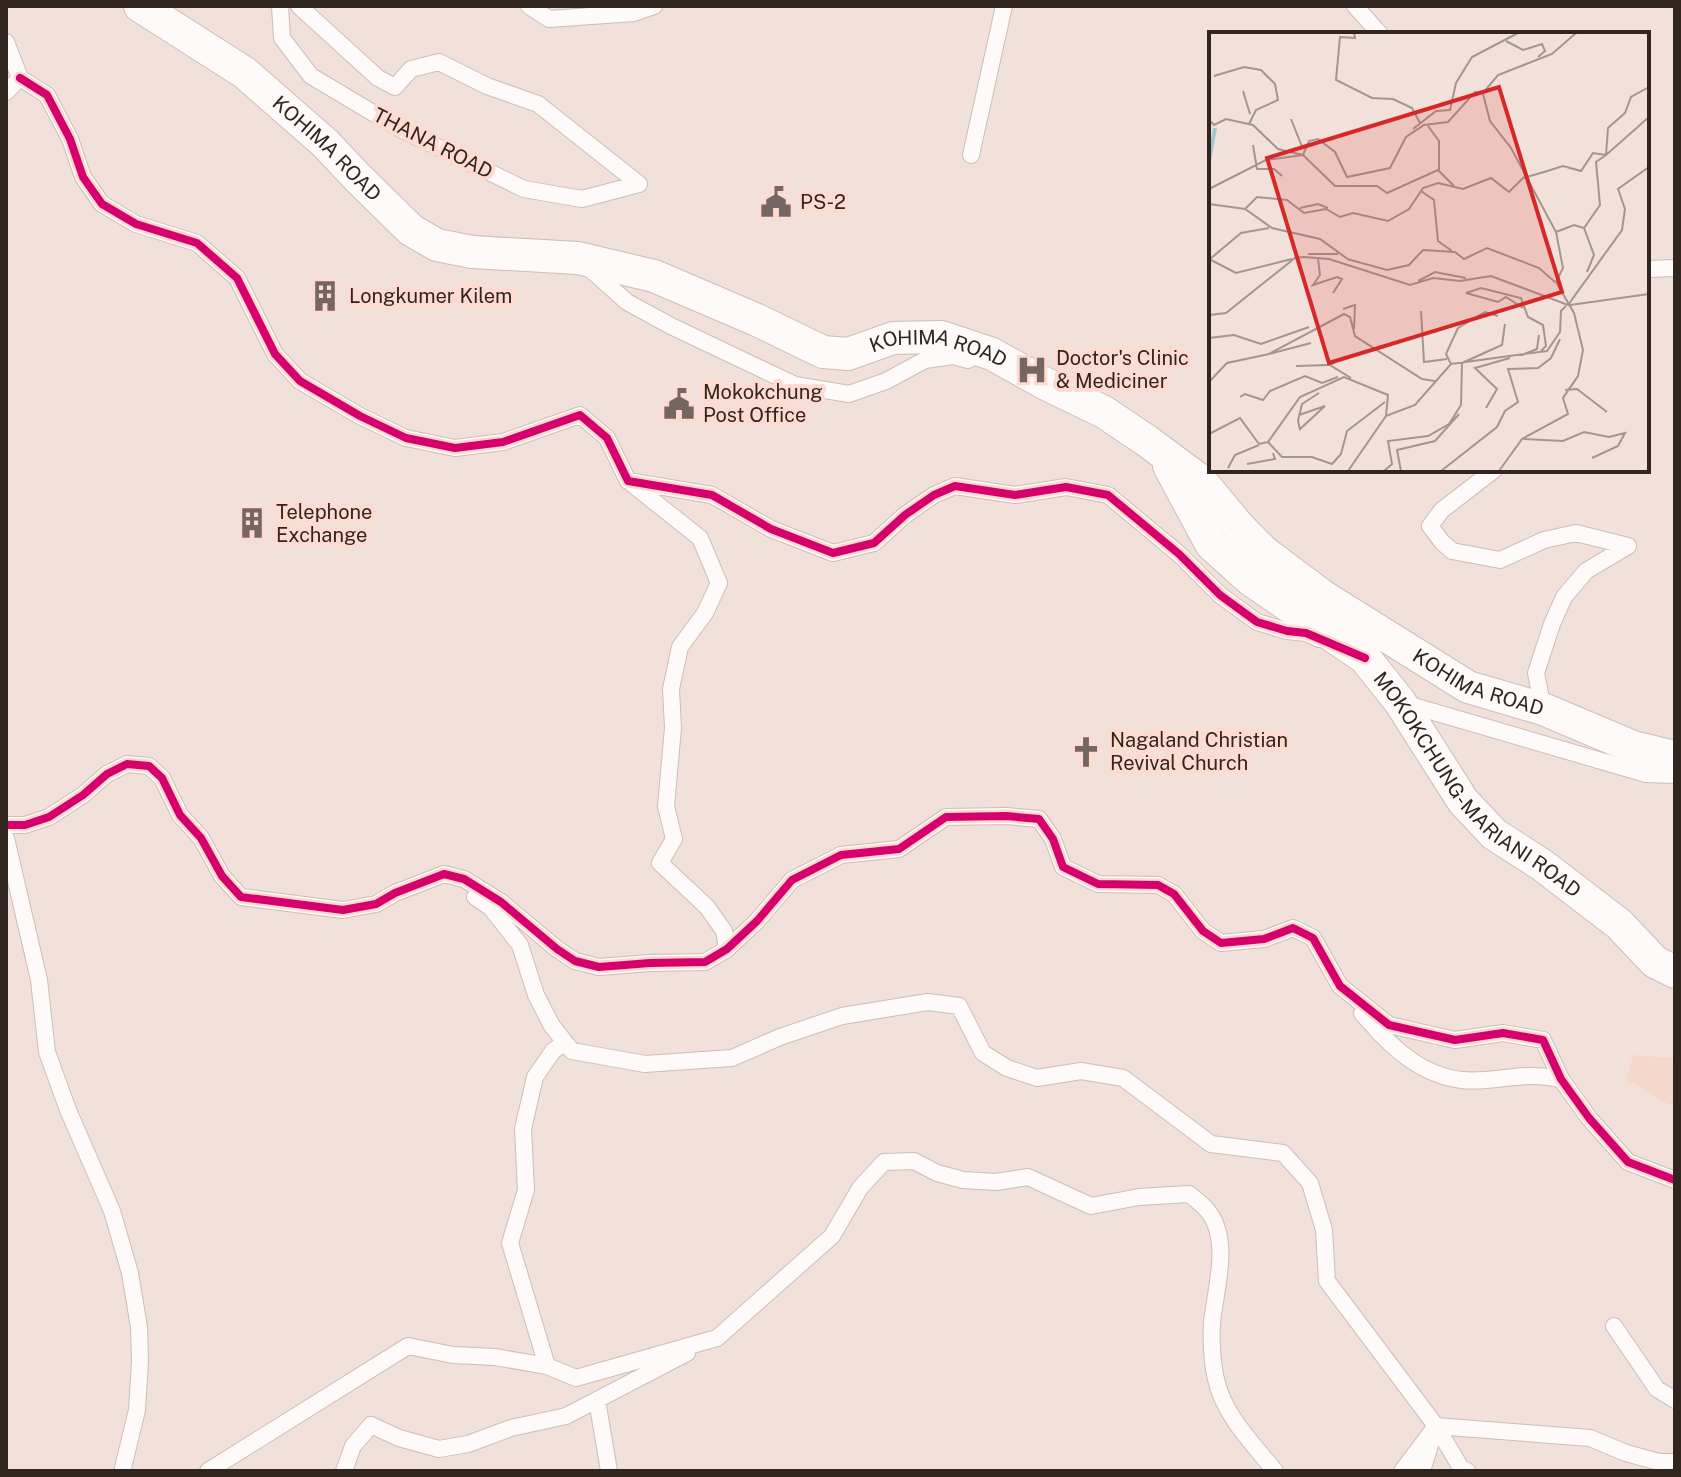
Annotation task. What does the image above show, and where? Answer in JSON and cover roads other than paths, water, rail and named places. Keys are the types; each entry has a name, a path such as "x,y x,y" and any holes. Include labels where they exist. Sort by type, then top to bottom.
{"highway":[{"name":"KOHIMA ROAD","path":"140,6 245,73 325,143 411,230 437,245 472,252 578,258 654,276 823,352 848,354 893,338 941,337 992,354 1104,412 1201,481 1264,552 1324,597 1468,687 1543,709 1633,747 1675,757"},
{"name":"MOKOKCHUNG-MARIANI ROAD","path":"1162,453 1211,544 1251,580 1365,658 1400,702 1463,801 1494,834 1542,865 1619,924 1655,962 1675,972"}],"street":[{"name":"THANA ROAD","path":"280,6 282,38 311,76 400,129 524,189 582,199 639,184 538,104 487,86 439,62 411,69 395,87 378,78 299,6"},
{"path":"529,6 549,19 634,13 654,6"},
{"path":"971,155 1004,6"},
{"path":"1355,6 1378,32"},
{"path":"6,42 20,78 47,95 70,139 83,177 102,204 136,224 197,243 227,269 237,278 275,354 300,381 360,416 406,438 455,448 503,442 580,415 607,438 628,481 700,538 719,583 705,613 680,647 671,689 673,728 666,806 674,839 660,863 707,907 724,931 727,949"},
{"path":"6,92 20,78"},
{"path":"1649,269 1675,268"},
{"path":"1491,472 1442,510 1430,526 1452,551 1500,560 1544,540 1576,533 1628,546 1586,571 1564,597 1536,673 1543,709"},
{"path":"628,481 712,495 771,529 833,553 874,543 905,515 934,495 955,486 1015,495 1066,487 1108,495 1179,554 1220,595 1257,622 1306,633 1365,658"},
{"path":"1400,702 1646,774 1675,775"},
{"path":"6,825 25,825 49,817 83,795 107,774 127,764 149,766 162,778 180,815 201,838 222,876 241,897 343,910 376,904 444,874 464,879 501,902 575,961 599,967 705,962 727,949 757,921 792,880 841,855 899,849 946,817 1039,819 1053,839 1063,867 1098,884 1158,885 1174,894 1203,931 1221,943 1264,939 1293,928 1313,938 1340,986 1385,1039 1405,1058 1431,1072 1463,1080 1537,1076 1561,1079"},
{"path":"6,838 39,980 47,1052 68,1110 112,1211 130,1273 139,1327 140,1361 137,1410 122,1470"},
{"path":"444,874 491,908 520,945 536,995 552,1026 572,1051 645,1064 732,1058 780,1037 842,1016 928,1002 959,1006 983,1053 1007,1068 1037,1078 1081,1071 1123,1078 1211,1144 1283,1153 1310,1183 1324,1230 1327,1281 1436,1426 1461,1468 1467,1471"},
{"path":"1340,986 1389,1025 1455,1040 1503,1033 1543,1040 1561,1079 1589,1118 1628,1162 1675,1180"},
{"path":"547,1366 510,1243 526,1190 523,1129 535,1077 553,1051 565,1042"},
{"path":"344,1471 353,1446 371,1425 399,1438 439,1449 468,1444 511,1428 566,1416 717,1338 832,1236 860,1188 884,1162 914,1161 937,1173 963,1180 996,1182 1028,1177 1091,1206 1139,1197 1189,1194 1209,1211 1220,1238 1212,1326 1216,1379 1227,1408 1275,1471"},
{"path":"1614,1326 1657,1389 1675,1400"},
{"path":"208,1471 408,1346 453,1355 495,1357 547,1366 576,1378 717,1338"},
{"path":"597,1400 609,1471"},
{"path":"1436,1426 1590,1438 1626,1453 1659,1462 1675,1462"},
{"path":"1402,1471 1436,1426"},
{"path":"1422,1471 1436,1426"}],"place":[{"name":"PS-2","path":"776,202"},
{"name":"Longkumer Kilem","path":"325,296"},
{"name":"Doctor's Clinic & Mediciner","path":"1032,370"},
{"name":"Mokokchung Post Office","path":"679,404"},
{"name":"Telephone Exchange","path":"252,523"},
{"name":"Nagaland Christian Revival Church","path":"1086,752"}]}
